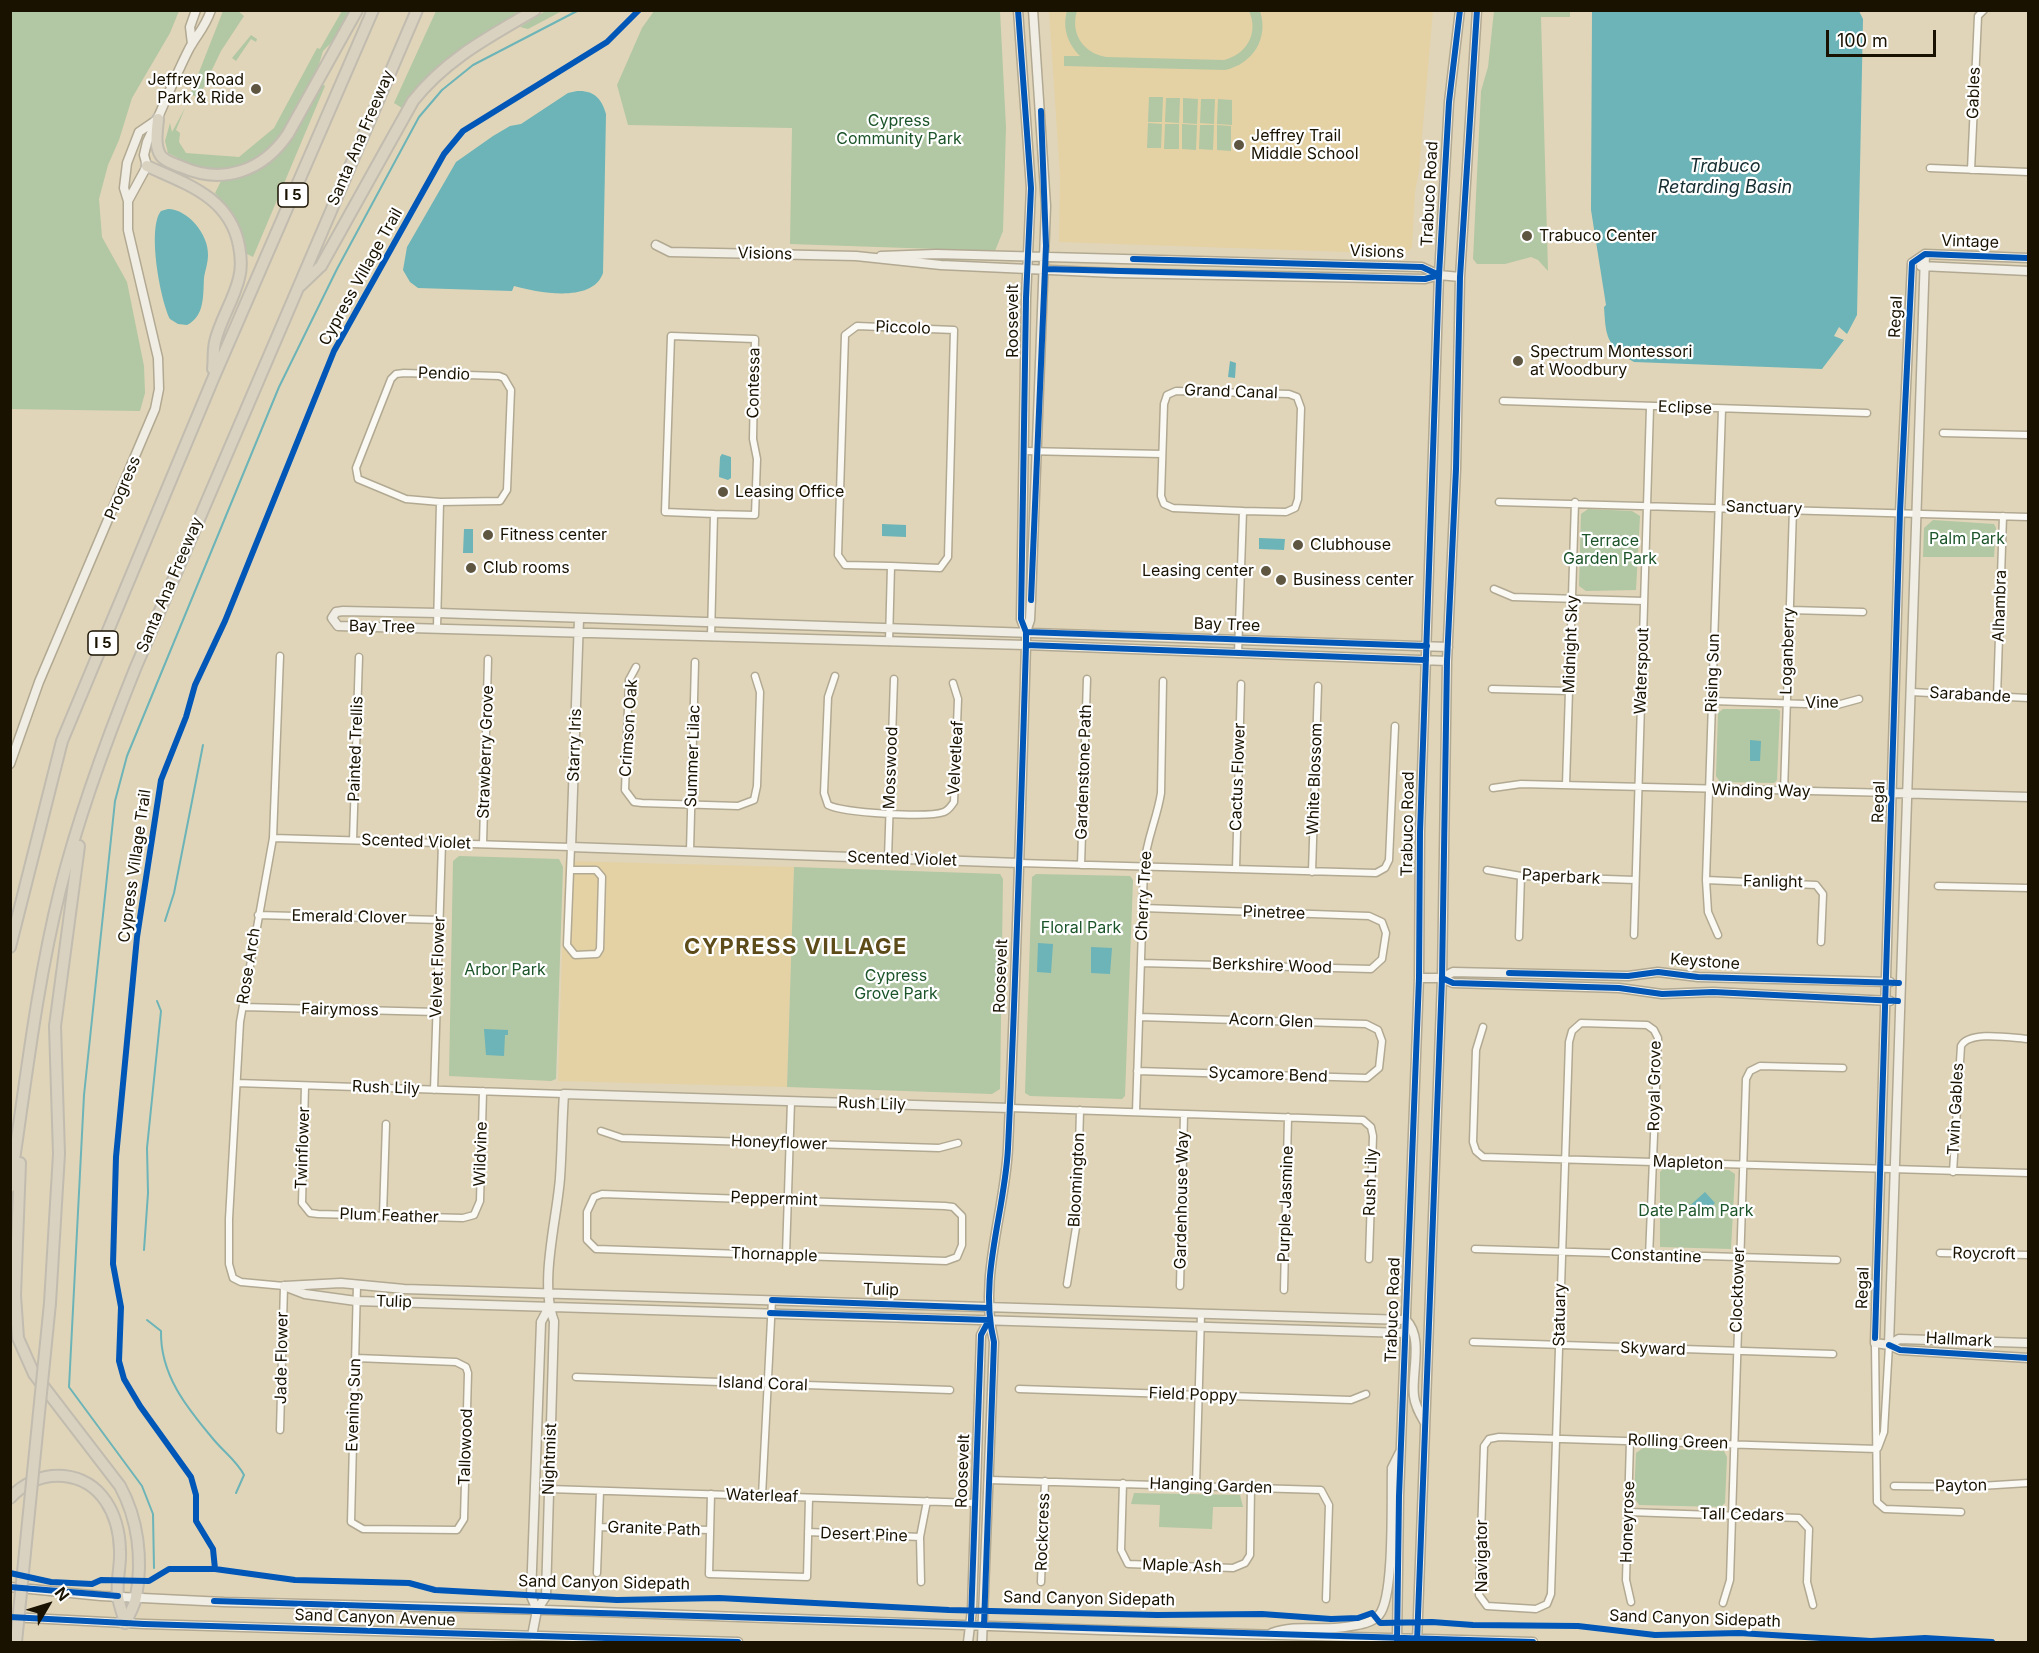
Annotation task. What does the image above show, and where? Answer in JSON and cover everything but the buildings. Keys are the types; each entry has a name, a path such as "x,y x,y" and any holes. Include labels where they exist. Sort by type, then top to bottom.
{"highway":[{"path":"158,119 157,143 161,156 168,161 208,175 230,175 252,168 274,153 288,134 357,10"},
{"name":"I 5","path":"10,947 62,741 213,379 373,10"},
{"name":"Santa Ana Freeway","path":"10,1187 39,1000 60,890 84,807 135,669 417,10"},
{"path":"295,291 321,266 413,100 428,81 457,56 535,10"},
{"path":"147,166 199,189 208,196 225,212 237,238 240,260 239,278 215,342 213,379"},
{"path":"16,1642 50,1303 59,1154 55,1026 84,807"},
{"path":"22,1108 15,1302 18,1338 34,1374 69,1416 127,1499 137,1532 136,1598 125,1623"},
{"path":"10,1498 23,1486 48,1476 79,1479 98,1491 112,1509 118,1529 118,1596 125,1623"}],"street":[{"path":"192,44 190,27 196,10"},
{"path":"147,166 145,148 192,44 204,30 211,10"},
{"name":"Roosevelt","path":"1018,10 1031,180 1021,619 1026,632"},
{"name":"Roosevelt","path":"982,1642 994,1342 989,1308 993,1249 1008,1152 1026,632 1030,620 1039,451 1045,258 1044,151 1033,10"},
{"name":"Trabuco Road","path":"1397,1641 1401,1449 1419,978 1420,832 1439,275 1449,102 1460,10"},
{"name":"Trabuco Road","path":"1417,1641 1442,978 1447,661 1456,469 1460,277 1477,10"},
{"name":"Gables","path":"1971,170 1978,16 1984,10"},
{"name":"Progress","path":"10,764 39,682 155,409 159,390 158,358 128,230 128,201 124,188 130,154 141,129 158,119"},
{"name":"Progress","path":"128,201 147,166"},
{"path":"1930,168 2028,172"},
{"name":"Visions","path":"656,245 670,252 876,257 900,254 1422,267 1439,275 1460,277"},
{"name":"Vintage","path":"1912,263 1925,254 2028,258"},
{"name":"Regal","path":"1877,1449 1884,1432 1889,1345 1898,1001 1911,692 1925,254"},
{"name":"Visions","path":"876,257 901,263 1044,269 1425,279 1439,275"},
{"name":"Vintage","path":"1912,263 1926,268 2028,271"},
{"name":"Regal","path":"1912,263 1900,512 1875,1343 1877,1502 1880,1507 1892,1510 1961,1512"},
{"name":"Piccolo","path":"857,326 954,330 948,557 940,568 891,566 845,565 838,555 845,335 857,326"},
{"name":"Contessa","path":"671,336 755,339 753,435 756,459 755,515 714,514 665,512 671,336"},
{"name":"Pendio","path":"404,373 504,378 511,390 505,496 495,503 440,502 391,494 364,483 356,474 391,379 396,374 404,373"},
{"name":"Grand Canal","path":"1176,391 1289,394 1297,397 1301,408 1298,499 1295,508 1286,512 1243,511 1173,508 1164,504 1162,454 1164,404 1167,395 1176,391"},
{"name":"Eclipse","path":"1503,401 1867,413"},
{"name":"Waterspout","path":"1634,935 1650,406"},
{"name":"Rising Sun","path":"1718,935 1708,912 1706,880 1722,409"},
{"path":"1943,433 2028,435"},
{"path":"1025,451 1162,454"},
{"path":"437,628 440,502"},
{"name":"Sanctuary","path":"1499,502 1575,502 2028,517"},
{"name":"Midnight Sky","path":"1566,785 1575,502"},
{"name":"Loganberry","path":"1784,792 1793,509"},
{"path":"1238,654 1243,511"},
{"path":"711,637 714,514"},
{"name":"Alhambra","path":"1997,697 2002,516"},
{"path":"889,642 891,566"},
{"path":"1494,589 1514,597 1644,601"},
{"path":"1790,610 1863,612"},
{"name":"Bay Tree","path":"1447,661 1026,645 339,626 332,618 336,612 343,611 438,613 1448,647"},
{"name":"Starry Iris","path":"570,870 596,870 602,877 600,949 592,956 575,955 567,945 579,619"},
{"name":"Rose Arch","path":"233,1278 229,1264 229,1219 237,1083 243,1007 273,838 280,656"},
{"name":"Painted Trellis","path":"353,840 359,657"},
{"name":"Strawberry Grove","path":"483,844 488,659"},
{"name":"Summer Lilac","path":"690,851 695,662"},
{"name":"Crimson Oak","path":"636,667 629,680 625,790 627,796 642,803 691,806"},
{"path":"691,806 738,806 754,800 757,786 760,692 755,676"},
{"name":"Velvetleaf","path":"835,676 828,696 824,793 826,801 828,805 840,810 890,813 945,812 954,802 958,699 953,683"},
{"name":"Mosswood","path":"888,858 894,679"},
{"name":"Gardenstone Path","path":"1081,865 1087,679"},
{"name":"Cherry Tree","path":"1136,1112 1144,867 1146,843 1159,809 1161,793 1163,681"},
{"name":"Cactus Flower","path":"1236,869 1241,684"},
{"name":"White Blossom","path":"1312,872 1318,686"},
{"path":"1492,689 1569,691"},
{"name":"Sarabande","path":"1911,692 2028,698"},
{"name":"Vine","path":"1712,701 1837,705 1859,699"},
{"name":"Scented Violet","path":"273,838 1376,873 1388,864 1395,726"},
{"name":"Winding Way","path":"1493,788 1521,784 2028,797"},
{"name":"Velvet Flower","path":"434,1090 442,843"},
{"name":"Paperbark","path":"1487,870 1521,876 1635,880"},
{"path":"1519,937 1521,876"},
{"name":"Fanlight","path":"1706,880 1816,885 1822,894 1821,942"},
{"path":"1938,886 2028,888"},
{"name":"Pinetree","path":"1143,908 1369,916 1377,918 1385,926 1386,943"},
{"name":"Emerald Clover","path":"258,915 440,920"},
{"name":"Berkshire Wood","path":"1141,963 1371,969 1382,959 1386,943"},
{"name":"Keystone","path":"1419,978 1442,978 1453,972 1628,976 1658,972 1698,976 1899,983"},
{"name":"Keystone","path":"1442,978 1453,984 1619,988 1662,994 1713,992 1898,1001"},
{"name":"Fairymoss","path":"243,1007 437,1012"},
{"name":"Acorn Glen","path":"1139,1017 1366,1024 1373,1026 1381,1035 1382,1052"},
{"name":"Statuary","path":"1544,1606 1551,1594 1569,1042 1572,1031 1578,1024"},
{"name":"Royal Grove","path":"1578,1024 1643,1025 1654,1030 1658,1044 1649,1257"},
{"name":"Mapleton","path":"1483,1027 1476,1050 1473,1142 1476,1151 1483,1157 2028,1173"},
{"name":"Twin Gables","path":"1953,1172 1960,1046 1963,1041 1973,1036 2028,1038"},
{"name":"Sycamore Bend","path":"1137,1071 1367,1077 1379,1068 1382,1052"},
{"name":"Clocktower","path":"1723,1603 1730,1580 1746,1079 1750,1071 1760,1066 1843,1068"},
{"name":"Rush Lily","path":"237,1083 1358,1119 1371,1127 1373,1136 1369,1259"},
{"name":"Twinflower","path":"305,1086 301,1196 305,1209"},
{"name":"Wildvine","path":"474,1215 480,1201 483,1091"},
{"name":"Nightmist","path":"532,1639 537,1610 546,1596 554,1321 549,1306 549,1292 553,1229 560,1179 564,1094"},
{"path":"786,1255 791,1101"},
{"name":"Bloomington","path":"1067,1284 1077,1221 1080,1110"},
{"name":"Gardenhouse Way","path":"1180,1286 1184,1114"},
{"name":"Purple Jasmine","path":"1284,1290 1288,1117"},
{"path":"383,1215 386,1124"},
{"name":"Honeyflower","path":"601,1131 622,1138 939,1148 958,1143"},
{"name":"Peppermint","path":"587,1221 588,1205 594,1197 602,1194 945,1206 952,1207 962,1216 962,1231"},
{"name":"Plum Feather","path":"305,1209 318,1214 461,1218 474,1215"},
{"name":"Thornapple","path":"587,1221 588,1240 596,1249 946,1261 957,1257 960,1252 962,1231"},
{"name":"Constantine","path":"1475,1250 1649,1257 1837,1260"},
{"name":"Roycroft","path":"1940,1253 2028,1255"},
{"name":"Tulip","path":"233,1278 241,1282 284,1286 357,1285 404,1289 1406,1320"},
{"name":"Evening Sun","path":"357,1285 350,1514 353,1525 363,1529 449,1531 460,1527"},
{"name":"Tulip","path":"284,1286 305,1294 356,1301 1405,1333"},
{"name":"Jade Flower","path":"280,1430 284,1286"},
{"path":"762,1496 772,1300"},
{"name":"Nightmist","path":"537,1610 531,1596 541,1322 549,1306"},
{"path":"1196,1485 1202,1314"},
{"name":"Roosevelt","path":"968,1642 981,1335 989,1320"},
{"path":"1406,1320 1415,1338 1414,1395 1425,1423"},
{"name":"Hallmark","path":"1889,1345 1899,1339 2028,1343"},
{"name":"Skyward","path":"1473,1342 1833,1354"},
{"name":"Hallmark","path":"1875,1343 1889,1345 1900,1350 2028,1358"},
{"name":"Tallowood","path":"356,1358 456,1362 466,1367 468,1373 464,1519 460,1527"},
{"name":"Island Coral","path":"576,1377 950,1390"},
{"name":"Field Poppy","path":"1019,1389 1351,1400 1366,1394"},
{"name":"Rolling Green","path":"1484,1446 1490,1439 1498,1437 1877,1449"},
{"name":"Honeyrose","path":"1630,1441 1626,1580 1631,1602"},
{"name":"Navigator","path":"1484,1446 1479,1595 1487,1605 1536,1609 1544,1606"},
{"path":"1266,1635 1287,1627 1342,1627 1372,1621 1380,1614 1387,1598 1389,1577 1392,1468 1401,1449"},
{"name":"Hanging Garden","path":"989,1480 1315,1489 1326,1496 1329,1505 1326,1599"},
{"name":"Rockcress","path":"1041,1582 1045,1481"},
{"name":"Maple Ash","path":"1123,1483 1121,1550 1128,1564 1233,1568 1245,1563 1250,1555 1251,1487"},
{"name":"Payton","path":"1894,1485 1964,1487 2028,1483"},
{"name":"Waterleaf","path":"549,1489 975,1503"},
{"name":"Granite Path","path":"597,1573 600,1491"},
{"path":"711,1494 709,1574 807,1577 809,1498"},
{"name":"Desert Pine","path":"921,1582 920,1537 927,1501"},
{"name":"Tall Cedars","path":"1628,1512 1791,1516 1805,1521 1809,1534 1808,1582 1813,1605"},
{"name":"Granite Path","path":"599,1527 710,1530"},
{"name":"Desert Pine","path":"808,1533 920,1537"},
{"name":"Sand Canyon Avenue","path":"10,1587 136,1598 984,1625 1397,1641 1533,1642"},
{"name":"Sand Canyon Avenue","path":"10,1617 532,1639 738,1642"}],"shaded area":[{"name":"Jeffrey Trail Middle School","path":"1049,11 1433,11 1419,171 1415,192 1412,248 1404,254 1059,242 1060,176"},
{"path":"565,861 794,867 787,1087 558,1081"}],"green space":[{"path":"547,10 562,11 528,29 520,27"},
{"path":"10,11 179,11 170,33 132,98 119,140 108,165 99,199 102,237 127,282 144,366 145,393 140,411 11,409"},
{"path":"223,11 238,11 244,16 221,51 201,93 195,96 190,95"},
{"path":"342,11 351,11 337,37 323,51 316,74 282,133 262,156 242,166 218,171 196,167 168,153 165,141 170,123 172,132 185,108 176,130 180,133 179,142 186,153 239,157 274,128 317,48 320,49"},
{"path":"436,11 525,11 473,41 441,64 414,91 402,108 394,103"},
{"name":"Cypress Community Park","path":"654,11 1000,11 1006,127 1003,231 995,251 790,244 792,128 628,125 617,85 642,28"},
{"path":"1067,11 1077,11 1075,27 1080,41 1091,51 1106,57 1224,60 1239,53 1249,42 1253,27 1249,11 1260,11 1262,31 1251,56 1235,67 1225,70 1064,66 1064,56 1080,56 1067,35 1065,24"},
{"path":"1494,11 1570,11 1570,17 1541,17 1548,271 1538,260 1531,257 1505,264 1477,264 1473,259 1481,91 1488,67"},
{"path":"251,35 257,39 256,42 251,39 236,61 232,58"},
{"path":"322,84 325,86 253,257 245,253 233,214 215,193 221,181 241,178 257,171 284,148 295,133"},
{"path":"1149,97 1163,97 1162,122 1148,122"},
{"path":"1166,98 1180,98 1179,123 1165,122"},
{"path":"1183,98 1198,99 1197,124 1183,123"},
{"path":"1201,99 1215,99 1214,124 1200,123"},
{"path":"1218,99 1232,100 1232,125 1217,124"},
{"path":"1148,123 1162,124 1161,148 1147,148"},
{"path":"1165,124 1179,124 1179,149 1164,149"},
{"path":"1182,124 1197,125 1196,150 1182,149"},
{"path":"1200,125 1214,125 1213,150 1199,149"},
{"path":"1217,125 1231,126 1231,151 1217,150"},
{"name":"Terrace Garden Park","path":"1588,509 1632,511 1640,516 1636,590 1586,591 1579,586 1581,514"},
{"name":"Palm Park","path":"1933,520 1994,524 1996,528 1994,557 1923,557 1924,528"},
{"path":"1723,709 1777,709 1780,711 1777,780 1774,783 1720,782 1716,776 1718,713"},
{"name":"Arbor Park","path":"459,856 559,859 563,867 556,1079 551,1081 449,1076 453,861"},
{"name":"Cypress Grove Park","path":"794,867 1000,874 1003,879 1000,1089 992,1094 787,1087"},
{"name":"Floral Park","path":"1036,874 1130,876 1133,880 1125,1096 1122,1099 1030,1096 1025,1093 1032,877"},
{"name":"Date Palm Park","path":"1664,1168 1729,1170 1735,1174 1731,1249 1660,1247 1660,1172"},
{"path":"1643,1448 1724,1451 1727,1457 1725,1503 1721,1507 1639,1505 1634,1497 1636,1453"},
{"path":"1134,1493 1240,1495 1243,1507 1213,1507 1212,1529 1159,1527 1160,1505 1131,1504"}],"water":[{"name":"Trabuco Retarding Basin","path":"1592,11 1859,11 1863,19 1857,315 1847,334 1839,327 1834,336 1844,340 1822,369 1634,362 1612,345 1605,325 1604,307 1606,305 1591,210"},
{"path":"588,92 596,96 606,114 603,273 597,282 588,289 577,292 551,293 514,286 512,291 418,288 410,282 403,270 407,247 456,162 510,126 521,124 568,93"},
{"path":"176,210 190,218 201,232 207,247 208,258 202,305 197,316 187,325 178,324 170,319 162,296 156,264 157,220 161,211"},
{"path":"1230,361 1236,363 1235,378 1228,377"},
{"path":"722,454 731,457 731,478 728,480 719,477"},
{"path":"882,524 906,525 906,537 882,536"},
{"path":"464,529 473,529 473,553 463,553"},
{"path":"1259,538 1285,539 1284,550 1259,549"},
{"path":"1750,740 1761,741 1760,761 1750,761"},
{"path":"1038,943 1053,944 1051,973 1037,972"},
{"path":"1091,947 1112,948 1110,974 1091,973"},
{"path":"484,1029 508,1030 508,1035 505,1035 504,1056 486,1055"},
{"path":"1705,1192 1715,1203 1709,1209 1704,1207 1693,1217 1686,1209"}],"waterway":[{"path":"154,1568 153,1514 142,1486 69,1387 84,1095 115,801 127,756 279,387 337,269 419,117 442,90 473,65 579,10"},
{"path":"165,921 174,893 203,745"},
{"path":"144,1250 148,1193 147,1148 161,1011 157,1001"},
{"path":"147,1320 161,1331 165,1362 185,1403 244,1475 236,1493"}],"cycle path":[{"name":"Cypress Village Trail","path":"215,1569 213,1549 196,1521 196,1495 191,1477 140,1406 124,1379 119,1361 121,1307 113,1264 116,1157 137,937 161,780 186,717 195,685 225,621 334,351 444,154 463,131 607,42 639,10"},
{"path":"984,1625 994,1342 989,1294 1008,1148 1026,645 1026,632 1021,619 1026,298 1031,188 1018,10"},
{"path":"1397,1642 1399,1496 1419,978 1420,832 1439,275 1449,102 1460,10"},
{"path":"1417,1642 1442,978 1447,661 1456,469 1460,277 1477,10"},
{"path":"1031,600 1046,246 1041,111"},
{"path":"1875,1338 1900,512 1912,263 1925,254 2028,258"},
{"path":"1133,259 1422,267 1439,275"},
{"path":"1045,269 1425,279 1439,275"},
{"path":"1026,632 1427,646"},
{"path":"1026,645 1426,660"},
{"path":"1509,973 1628,976 1658,972 1698,977 1899,983"},
{"path":"1442,978 1453,983 1619,988 1662,994 1713,992 1898,1001"},
{"path":"772,1300 989,1308"},
{"path":"770,1313 989,1320"},
{"path":"971,1620 981,1335 989,1320"},
{"path":"1889,1345 1900,1350 2028,1358"},
{"name":"Sand Canyon Sidepath","path":"10,1573 51,1582 92,1584 101,1580 149,1581 169,1569 215,1569 295,1580 409,1583 435,1590 617,1600 719,1598 949,1610 1157,1615 1262,1614 1331,1619 1358,1618 1372,1613 1380,1623 1578,1626 1655,1635 1739,1633 1871,1641 1925,1638 1992,1642"},
{"path":"10,1587 118,1596"},
{"path":"214,1601 1533,1642"},
{"path":"10,1617 144,1624 738,1642"}],"place":[{"name":"Jeffrey Road Park & Ride","path":"256,89"},
{"name":"Jeffrey Trail Middle School","path":"1239,145"},
{"name":"Trabuco Center","path":"1527,236"},
{"name":"Spectrum Montessori at Woodbury","path":"1518,361"},
{"name":"Leasing Office","path":"723,492"},
{"name":"Fitness center","path":"488,535"},
{"name":"Clubhouse","path":"1298,545"},
{"name":"Club rooms","path":"471,568"},
{"name":"Leasing center","path":"1266,571"},
{"name":"Business center","path":"1281,580"}],"district":[{"name":"CYPRESS VILLAGE","path":"796,947"}]}
